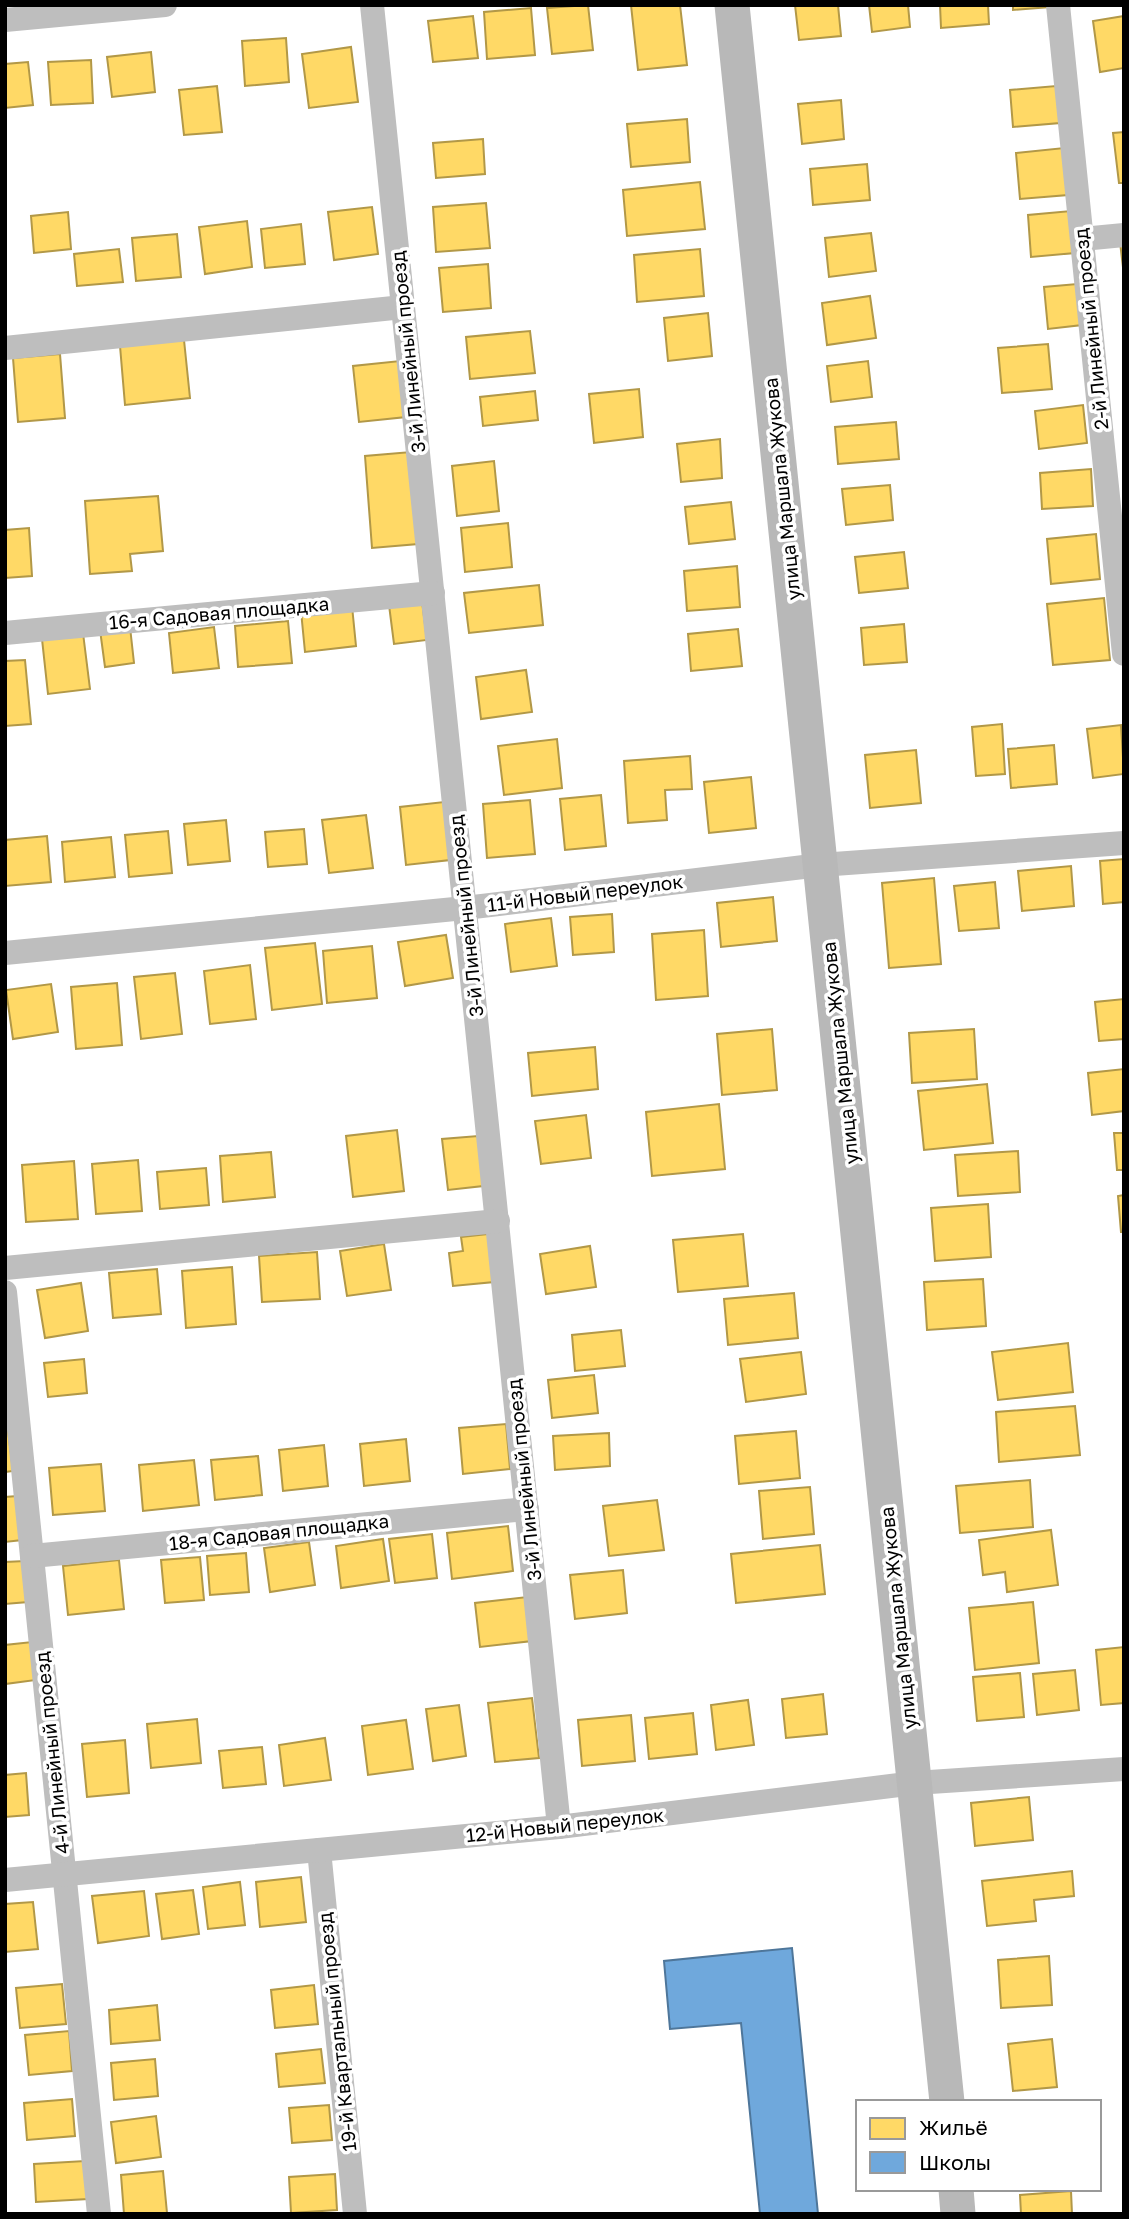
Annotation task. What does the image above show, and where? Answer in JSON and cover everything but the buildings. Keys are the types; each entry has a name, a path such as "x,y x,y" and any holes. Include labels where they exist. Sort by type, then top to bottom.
{"main road":[{"name":"улица Маршала Жукова","path":"732,5 947,2100"},
{"path":"956,2191 958,2214"}],"street":[{"path":"5,20 164,5"},
{"name":"3-й Линейный проезд","path":"372,5 559,1827"},
{"name":"2-й Линейный проезд","path":"1059,5 1082,239 1118,530 1124,653"},
{"path":"1082,239 1124,235"},
{"path":"5,348 403,307"},
{"name":"16-я Садовая площадка","path":"5,633 433,593"},
{"name":"11-й Новый переулок","path":"5,953 465,908 820,864 1124,843"},
{"path":"5,1268 498,1221"},
{"name":"4-й Линейный проезд","path":"5,1292 99,2214"},
{"name":"18-я Садовая площадка","path":"32,1556 527,1508"},
{"name":"12-й Новый переулок","path":"5,1880 559,1827 915,1783 1124,1769"},
{"name":"19-й Квартальный проезд","path":"319,1850 355,2214"}]}
